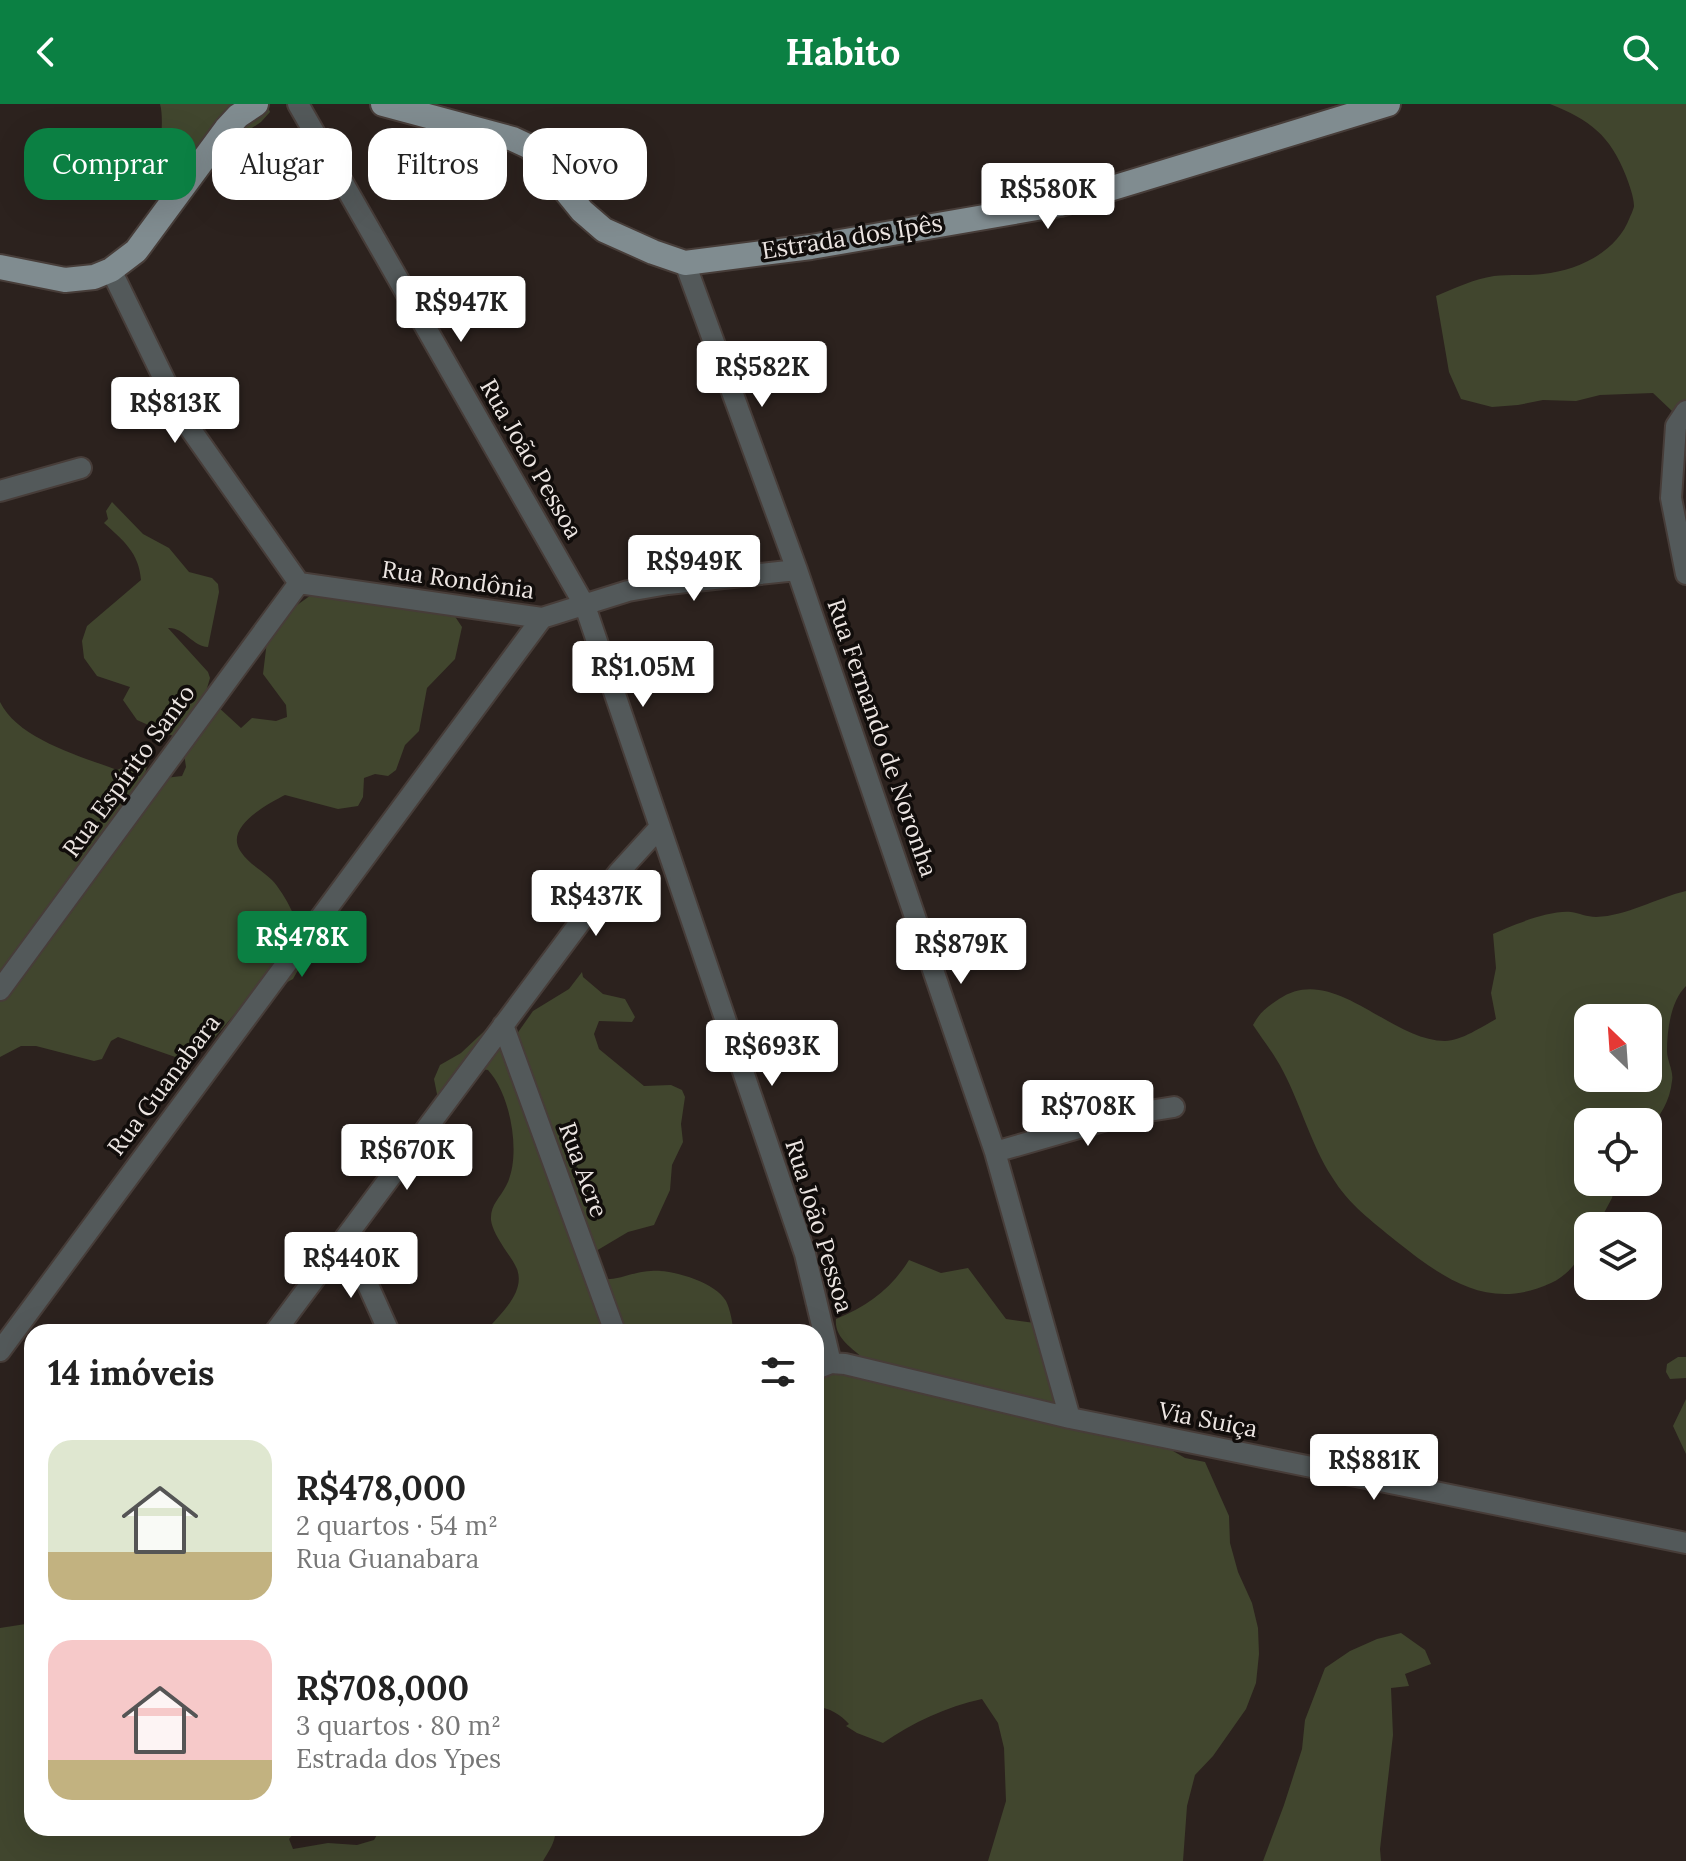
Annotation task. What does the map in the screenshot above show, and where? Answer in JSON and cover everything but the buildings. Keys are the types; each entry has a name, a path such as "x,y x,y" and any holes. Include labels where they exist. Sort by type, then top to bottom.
{"main road":[{"path":"0,267 65,280 94,277 111,270 136,251 226,129 256,104"},
{"path":"383,104 513,139 530,147 582,211 604,230 685,263"},
{"name":"Estrada dos Ipês","path":"685,263 811,247 908,228 1034,210 1087,197 1357,109 1388,104"}],"street":[{"name":"Rua João Pessoa","path":"298,104 585,606 805,1254 817,1324"},
{"name":"Rua Fernando de Noronha","path":"685,263 797,570 995,1152 1070,1418"},
{"path":"111,270 184,420 299,583"},
{"path":"1686,411 1676,426 1671,498 1686,574"},
{"path":"0,491 81,468"},
{"name":"Rua Rondônia","path":"299,583 542,618 654,586 797,570"},
{"name":"Rua Espírito Santo","path":"0,990 299,583"},
{"name":"Rua Guanabara","path":"0,1351 542,618"},
{"path":"281,1324 619,872 660,827"},
{"name":"Rua Acre","path":"503,1025 612,1324"},
{"path":"995,1152 1124,1115 1174,1107"},
{"path":"339,1247 353,1256 359,1265 385,1324"},
{"name":"Via Suiça","path":"824,1366 1686,1543"}],"green space":[{"path":"160,104 267,104 270,112 252,128 212,128 212,154 196,167 196,128 162,128"},
{"path":"1550,104 1686,104 1686,418 1672,411 1653,393 1600,395 1576,401 1543,400 1492,407 1461,399 1449,372 1436,296 1487,277 1557,272 1583,263 1616,240 1632,212 1633,199 1627,179 1605,139 1576,116"},
{"path":"112,502 143,534 169,548 189,572 212,578 218,584 208,647 179,630 168,628 208,672 210,678 205,695 241,728 252,718 276,721 287,717 286,705 263,674 267,641 286,613 325,585 454,615 462,627 455,659 427,688 419,731 405,745 396,770 388,776 375,774 364,778 363,797 358,806 338,809 285,795 250,818 238,834 237,843 241,852 277,886 299,928 307,954 293,979 240,1008 203,1051 181,1059 118,1037 111,1041 102,1059 94,1061 36,1046 21,1046 0,1057 0,702 9,715 35,736 117,770 144,751 149,756 145,775 148,780 182,776 186,767 182,740 137,720 123,700 130,687 97,676 84,658 82,641 87,626 141,580 134,555 104,523 108,519 106,511"},
{"path":"1686,891 1686,986 1673,1007 1669,1025 1667,1051 1672,1077 1662,1110 1574,1108 1574,1196 1612,1196 1604,1212 1574,1212 1574,1265 1559,1279 1529,1291 1507,1294 1468,1287 1450,1279 1370,1219 1339,1187 1325,1165 1283,1071 1253,1025 1264,1010 1279,999 1299,990 1320,990 1341,996 1424,1038 1458,1039 1496,1019 1491,993 1496,968 1493,934 1552,913 1571,912 1593,917 1630,910"},
{"path":"582,972 583,977 603,994 625,999 635,1017 632,1022 599,1021 594,1034 599,1049 644,1086 671,1085 682,1090 685,1097 681,1124 683,1142 672,1165 670,1190 654,1225 628,1232 591,1254 589,1278 615,1279 660,1271 692,1278 720,1294 726,1301 732,1324 492,1324 515,1295 519,1278 491,1220 494,1206 511,1173 512,1126 503,1094 488,1070 480,1069 438,1099 434,1079 440,1065 461,1053 495,1021 514,1038 533,1011 569,989"},
{"path":"909,1260 941,1273 968,1268 1006,1319 1035,1323 1068,1402 1087,1413 1144,1434 1185,1458 1205,1462 1229,1516 1230,1543 1238,1572 1252,1603 1258,1628 1259,1654 1256,1683 1246,1709 1213,1756 1195,1775 1187,1806 1183,1861 988,1861 1006,1801 1004,1748 998,1723 982,1699 930,1716 883,1743 857,1733 846,1726 849,1724 842,1718 824,1708 824,1369 865,1360 841,1337 836,1319 878,1296"},
{"path":"1678,1357 1686,1357 1686,1378 1670,1379 1666,1372 1667,1364"},
{"path":"1686,1399 1686,1454 1673,1426"},
{"path":"24,1624 24,1836 291,1836 289,1839 293,1849 328,1843 357,1845 374,1840 376,1836 555,1836 552,1845 543,1861 0,1861 0,1628"},
{"path":"1401,1633 1425,1650 1431,1664 1405,1674 1409,1686 1391,1688 1393,1735 1381,1861 1263,1861 1302,1749 1305,1720 1325,1668 1350,1651"}]}
